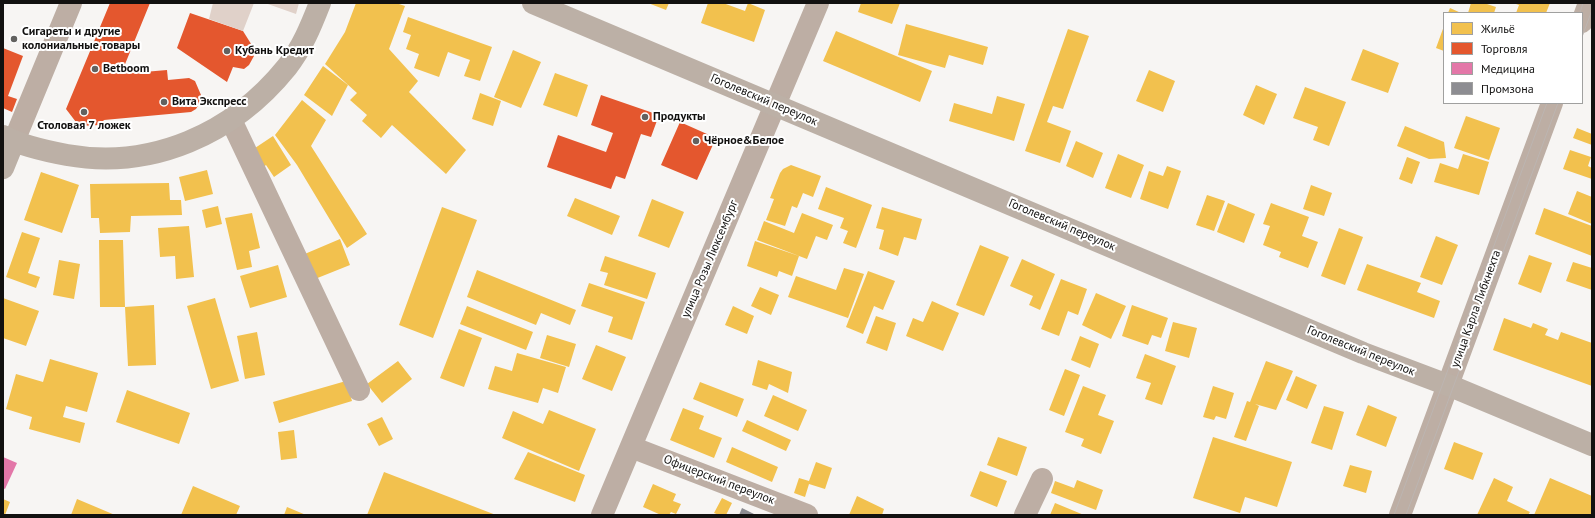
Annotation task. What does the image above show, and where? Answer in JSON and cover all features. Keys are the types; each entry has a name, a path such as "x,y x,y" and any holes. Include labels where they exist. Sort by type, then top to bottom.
{"main road":[{"path":"3,168 8,138 45,151 83,158 122,158 161,152 197,139 231,120 262,96 288,67 308,34 320,3"},
{"name":"Гоголевский переулок","path":"533,3 1363,353 1448,385 1592,445"}],"street":[{"path":"8,138 71,3"},
{"name":"улица Розы Люксембург","path":"602,515 818,3"},
{"path":"1583,19 1589,3"},
{"name":"улица Карла Либкнехта","path":"1400,515 1552,104"},
{"path":"231,120 359,390"},
{"name":"Офицерский переулок","path":"631,447 807,515"},
{"path":"1025,515 1042,479"}],"building: Жильё":[{"path":"356,3 396,3 405,6 389,49 418,81 409,92 466,150 446,174 392,125 381,138 362,121 367,115 350,100 357,93 325,64 345,32"},
{"path":"648,3 669,3 666,10"},
{"path":"708,3 723,3 745,11 748,3 765,10 754,42 701,23"},
{"path":"861,3 900,3 892,24 858,12"},
{"path":"1471,3 1484,3 1496,7 1494,12 1468,12"},
{"path":"1513,3 1550,3 1546,12 1516,12 1519,5"},
{"path":"1450,8 1459,12 1448,12"},
{"path":"408,17 492,47 480,81 464,76 470,60 448,52 439,77 414,68 419,54 406,49 411,35 403,32"},
{"path":"906,24 988,47 983,65 949,55 945,68 898,55"},
{"path":"1068,29 1089,36 1063,109 1053,106 1047,122 1071,131 1060,163 1025,151"},
{"path":"1443,29 1443,51 1436,48"},
{"path":"836,31 932,71 920,102 823,61"},
{"path":"1363,49 1399,63 1388,93 1351,80"},
{"path":"513,50 541,62 521,108 494,97"},
{"path":"323,66 348,85 332,116 304,95"},
{"path":"1149,70 1175,81 1163,112 1136,101"},
{"path":"555,73 588,85 577,117 543,105"},
{"path":"1256,85 1277,94 1264,125 1243,115"},
{"path":"1305,87 1346,102 1329,146 1313,140 1318,127 1293,118"},
{"path":"480,93 501,101 493,126 472,119"},
{"path":"997,96 1025,104 1014,141 949,121 954,103 992,114"},
{"path":"302,100 326,120 311,146 367,234 347,248 297,165 275,135"},
{"path":"1466,116 1500,128 1489,160 1454,148"},
{"path":"1405,126 1444,142 1446,158 1429,159 1397,146"},
{"path":"1577,128 1592,134 1592,145 1573,138"},
{"path":"273,136 291,165 274,177 266,165 261,169 252,150"},
{"path":"1076,141 1103,153 1093,178 1066,166"},
{"path":"1570,150 1591,157 1588,166 1592,168 1592,179 1563,169"},
{"path":"1118,154 1144,165 1131,198 1105,188"},
{"path":"1463,154 1489,162 1479,195 1434,182 1440,163 1458,169"},
{"path":"1407,157 1420,162 1412,184 1399,179"},
{"path":"791,165 821,176 813,197 803,193 797,208 792,206 785,226 766,220 774,199 770,198 780,173 783,169"},
{"path":"1167,166 1181,171 1168,209 1140,199 1149,171 1163,176"},
{"path":"207,170 213,194 185,201 179,177"},
{"path":"41,172 79,185 62,233 24,220"},
{"path":"169,183 170,200 181,200 182,215 131,216 130,232 100,233 99,218 91,218 90,184"},
{"path":"1311,185 1332,193 1324,216 1303,209"},
{"path":"826,187 872,205 856,248 843,243 848,231 840,228 844,218 818,209"},
{"path":"1577,191 1592,197 1592,224 1568,214"},
{"path":"1207,195 1225,201 1214,231 1196,225"},
{"path":"575,198 620,216 612,235 567,216"},
{"path":"652,199 684,212 669,248 638,236"},
{"path":"1228,203 1255,214 1244,243 1217,232"},
{"path":"1271,203 1309,217 1302,236 1318,242 1308,268 1279,257 1281,252 1263,245 1270,226 1263,224"},
{"path":"218,206 222,224 206,228 202,210"},
{"path":"442,207 477,220 433,338 399,325"},
{"path":"882,207 922,219 916,240 904,237 898,256 879,249 884,230 876,228"},
{"path":"1544,208 1592,226 1592,256 1535,234"},
{"path":"252,213 260,248 249,251 252,267 237,270 225,218"},
{"path":"802,213 833,225 827,240 816,236 807,259 757,240 764,221 794,233"},
{"path":"189,226 194,277 176,279 175,256 160,257 158,228"},
{"path":"1339,228 1363,237 1345,285 1321,276"},
{"path":"22,232 40,238 28,273 40,277 36,288 6,277"},
{"path":"1436,236 1458,245 1442,285 1420,277"},
{"path":"340,239 350,265 310,281 300,256"},
{"path":"99,240 123,240 125,307 100,307"},
{"path":"755,241 799,256 792,276 779,271 777,277 747,266"},
{"path":"980,245 1009,257 984,316 956,305"},
{"path":"1529,255 1552,263 1541,293 1518,284"},
{"path":"605,256 656,273 647,299 604,285 608,273 600,271"},
{"path":"1022,259 1055,274 1040,310 1029,305 1033,296 1010,286"},
{"path":"59,260 80,264 74,299 53,295"},
{"path":"1573,262 1592,268 1592,290 1566,281"},
{"path":"1367,264 1421,283 1417,292 1440,301 1434,318 1357,290"},
{"path":"278,265 287,297 250,308 240,276"},
{"path":"844,268 864,274 848,318 788,297 796,276 836,290"},
{"path":"477,270 576,310 570,325 541,313 536,325 467,297"},
{"path":"868,271 895,281 883,310 874,306 863,334 846,327"},
{"path":"1061,279 1087,289 1078,315 1068,311 1059,336 1041,329"},
{"path":"589,283 645,302 632,340 608,332 613,317 581,306"},
{"path":"760,287 779,295 771,315 751,306"},
{"path":"1096,293 1126,306 1111,339 1082,325"},
{"path":"3,298 39,311 26,346 3,338"},
{"path":"215,298 239,381 211,389 187,306"},
{"path":"932,301 959,313 943,351 906,336 913,318 923,322"},
{"path":"154,305 156,365 128,366 125,307"},
{"path":"1132,305 1168,318 1161,338 1152,335 1148,345 1122,336"},
{"path":"467,306 533,332 526,350 460,324"},
{"path":"733,306 754,316 747,334 725,325"},
{"path":"876,316 896,323 887,351 866,343"},
{"path":"1504,318 1531,328 1533,323 1548,329 1545,335 1558,340 1561,332 1592,343 1592,386 1493,350"},
{"path":"1173,322 1197,328 1189,358 1165,351"},
{"path":"459,329 482,338 464,387 440,378"},
{"path":"257,332 265,375 245,379 237,336"},
{"path":"547,335 576,344 569,367 540,358"},
{"path":"1080,336 1099,344 1090,368 1071,360"},
{"path":"596,345 626,357 612,391 582,379"},
{"path":"517,353 566,367 558,393 543,388 538,403 488,389 495,366 512,371"},
{"path":"1145,354 1176,366 1162,405 1145,399 1151,383 1136,378"},
{"path":"50,359 98,373 87,412 66,406 63,417 85,423 80,443 29,429 32,417 6,409 16,374 43,382"},
{"path":"758,360 792,372 788,393 769,384 767,390 752,385"},
{"path":"398,361 412,379 382,403 367,384"},
{"path":"1266,361 1293,371 1276,410 1255,404 1259,406 1246,441 1234,437 1247,401 1250,402"},
{"path":"1065,369 1080,375 1064,416 1049,410"},
{"path":"1296,376 1317,385 1307,409 1286,400"},
{"path":"346,381 352,401 279,423 273,402"},
{"path":"700,382 744,399 737,417 693,399"},
{"path":"1083,386 1106,395 1098,415 1114,421 1101,454 1081,446 1084,439 1065,432"},
{"path":"1213,386 1234,393 1226,419 1216,416 1214,420 1203,417"},
{"path":"127,390 190,413 179,444 116,422"},
{"path":"773,395 807,410 798,431 764,416"},
{"path":"1368,405 1397,417 1386,447 1356,435"},
{"path":"1324,406 1344,412 1332,450 1311,443"},
{"path":"683,408 704,416 699,429 722,438 714,458 670,440"},
{"path":"549,410 596,429 579,471 502,438 513,411 543,424"},
{"path":"382,417 393,439 379,446 367,424"},
{"path":"747,420 791,440 786,451 742,431"},
{"path":"294,430 297,458 281,460 278,432"},
{"path":"998,437 1027,447 1017,476 987,465"},
{"path":"1213,437 1292,462 1277,507 1245,497 1240,513 1193,498"},
{"path":"1454,442 1483,453 1473,480 1444,469"},
{"path":"732,447 778,467 772,482 726,462"},
{"path":"528,452 585,475 575,502 514,479"},
{"path":"816,462 832,468 825,489 809,484 805,497 794,493 799,478 809,481"},
{"path":"1350,465 1372,471 1366,493 1343,486"},
{"path":"980,471 1007,481 997,507 970,496"},
{"path":"384,472 496,515 367,515"},
{"path":"1494,478 1513,487 1507,501 1530,512 1528,515 1477,515"},
{"path":"1550,478 1592,496 1592,515 1534,515"},
{"path":"1077,480 1103,490 1096,510 1051,493 1055,481 1074,488"},
{"path":"653,484 676,494 673,501 681,504 676,514 671,512 669,515 661,515 643,507"},
{"path":"193,486 240,506 236,515 181,515"},
{"path":"857,496 884,509 882,515 849,515"},
{"path":"722,498 732,503 726,515 714,513"},
{"path":"3,499 10,502 5,515 3,515"},
{"path":"77,499 115,515 71,515"},
{"path":"1055,503 1084,515 1050,515"},
{"path":"287,507 306,515 284,515"}],"building: Торговля":[{"path":"110,3 150,3 121,74 167,70 168,80 189,78 195,81 201,95 196,109 191,112 104,120 100,125 79,126 66,109"},
{"path":"190,13 243,31 253,47 254,56 249,65 244,69 233,67 227,82 177,48"},
{"path":"3,48 23,56 8,96 17,99 12,112 3,108"},
{"path":"601,95 659,115 651,137 641,134 625,179 616,176 611,189 547,167 558,135 606,152 613,133 591,125"},
{"path":"680,122 716,138 697,180 661,165"}],"building: Медицина":[{"path":"3,457 17,463 5,489 3,488"}],"building: Промзона":[{"path":"742,508 756,515 739,515"}],"building: Прочее":[{"path":"213,3 254,3 243,31 209,19"},
{"path":"265,3 299,3 296,14"}],"tram line":[{"path":"1580,12 1583,3"},
{"path":"1583,34 1592,10"},
{"path":"1394,515 1547,104"},
{"path":"1406,515 1558,104"}],"place":[{"name":"Сигареты и другие колониальные товары","path":"14,39"},
{"name":"Кубань Кредит","path":"227,51"},
{"name":"Betboom","path":"95,69"},
{"name":"Вита Экспресс","path":"164,102"},
{"name":"Столовая 7 ложек","path":"84,112"},
{"name":"Продукты","path":"645,117"},
{"name":"Чёрное&Белое","path":"696,141"}]}
